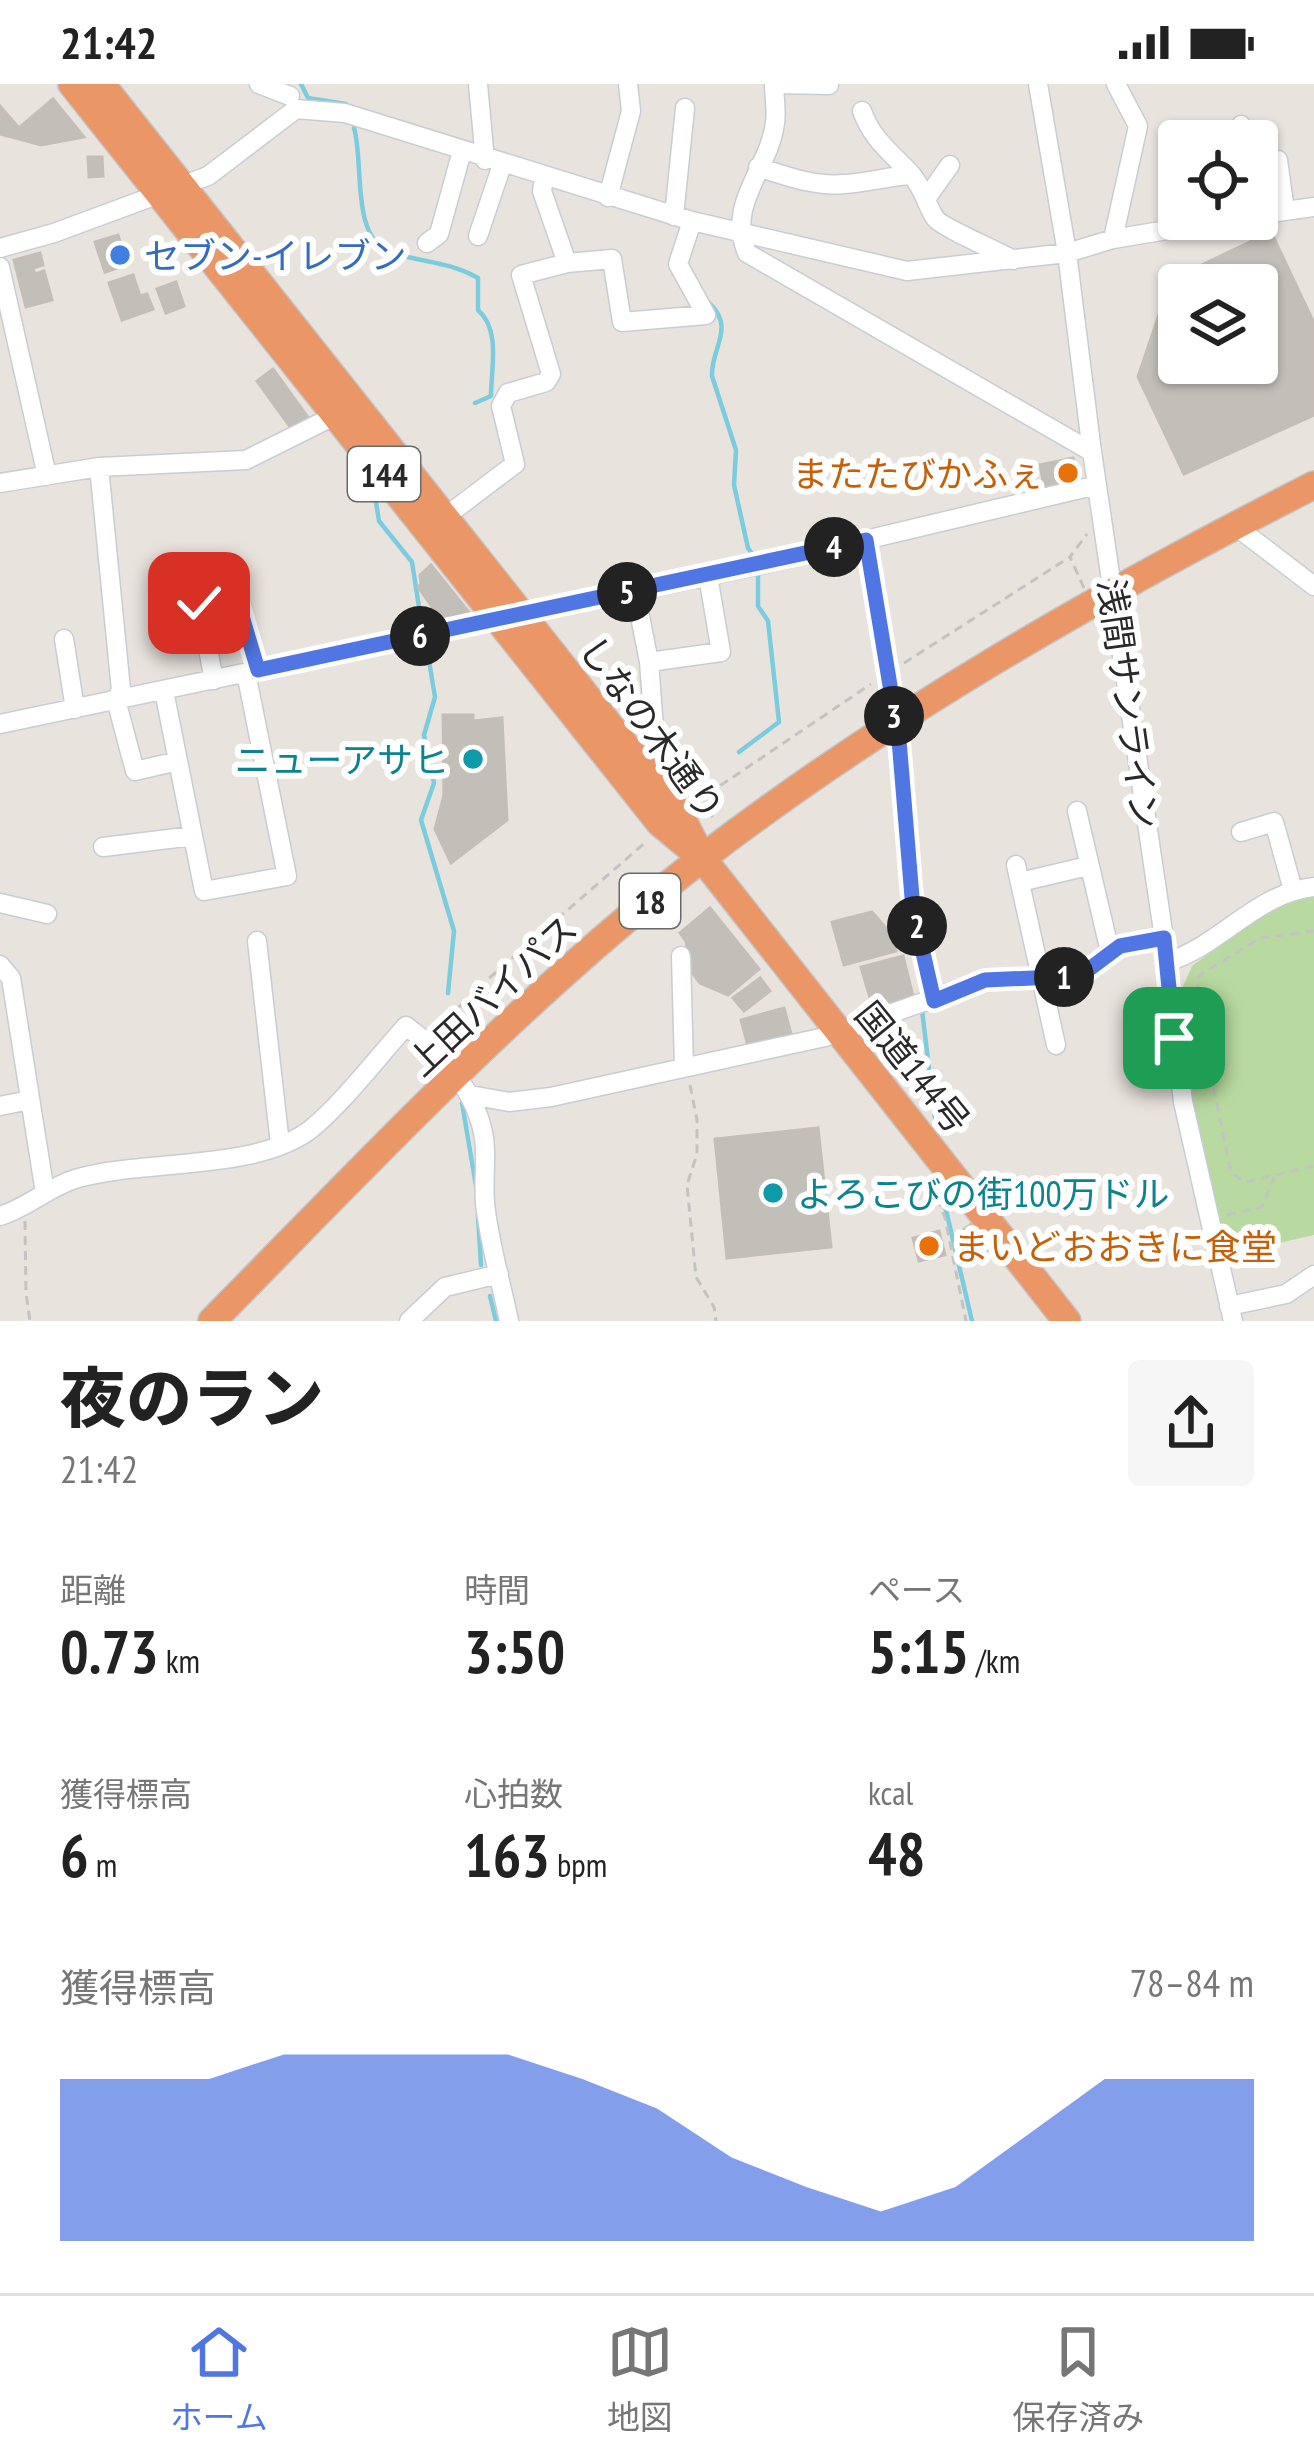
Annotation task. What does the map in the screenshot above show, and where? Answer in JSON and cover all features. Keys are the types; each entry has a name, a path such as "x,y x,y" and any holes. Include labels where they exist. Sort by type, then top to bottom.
{"highway":[{"name":"しなの木通り","path":"73,84 173,191 445,518 660,823 702,858"},
{"name":"しなの木通り","path":"101,84 337,415 510,616"},
{"name":"上田バイパス","path":"212,1321 462,1085 557,979 702,858 976,672 1314,485"},
{"name":"上田バイパス","path":"1157,569 1314,499"},
{"name":"国道144号","path":"702,858 1067,1321"}],"street":[{"path":"260,84 683,219 907,271 1067,253 1158,231"},
{"path":"478,84 493,162 478,236"},
{"path":"608,197 631,111 628,84"},
{"path":"830,85 774,84 776,124 746,196 739,234 747,253 1092,452"},
{"name":"浅間サンライン","path":"1038,84 1067,253 1183,1102 1231,1313"},
{"path":"1113,239 1138,126 1116,84"},
{"path":"0,248 173,191 229,163 292,96"},
{"path":"445,518 515,464 501,406 508,393 546,382 550,374 521,275 567,263 612,260 622,322 706,315 678,264 685,108"},
{"path":"862,111 872,138 912,175 928,196 936,220 1012,260"},
{"path":"427,243 439,234 463,151"},
{"path":"1278,160 1285,211"},
{"path":"928,196 950,164"},
{"path":"758,167 803,182 844,184 912,175"},
{"path":"544,178 542,190 567,263"},
{"path":"1278,212 1314,207"},
{"path":"0,267 47,476"},
{"path":"0,483 99,467 246,460 337,415"},
{"path":"99,467 121,690 116,700 135,771 178,761"},
{"path":"0,721 635,591 1097,485"},
{"path":"1243,531 1314,586"},
{"path":"866,540 896,724 913,909 934,1001"},
{"path":"649,662 721,652 707,575"},
{"path":"194,578 214,680"},
{"path":"635,591 649,662 654,728"},
{"path":"164,691 204,891 287,875 236,596 199,603"},
{"path":"64,639 75,709"},
{"path":"1076,811 1110,952"},
{"path":"1241,832 1274,822 1293,890"},
{"path":"103,848 193,836"},
{"path":"1056,1045 1018,874 1088,866"},
{"path":"1167,962 1195,953 1245,914 1293,890 1314,887"},
{"path":"0,903 47,914"},
{"path":"462,1085 509,1102 684,1067 838,1032 985,980 1080,976 1120,946 1164,938"},
{"path":"257,940 280,1144"},
{"path":"681,956 684,1067"},
{"path":"0,965 11,978 45,1192"},
{"path":"0,1216 25,1208 45,1192 75,1179 268,1150 310,1130 406,1026 425,1040 462,1085 485,1142 485,1202 509,1321"},
{"path":"0,1106 31,1100"},
{"path":"410,1321 445,1286 499,1274"},
{"path":"1231,1313 1286,1294 1314,1275"}],"path":[{"path":"1085,589 1070,557 1093,526"},
{"path":"689,806 708,794 713,824"},
{"path":"425,1040 654,835"},
{"path":"1314,931 1260,938 1198,976 1196,1001 1231,1173 1246,1183 1314,1166"},
{"path":"684,1067 697,1120 697,1154 687,1185 696,1277 715,1307 716,1321"},
{"path":"1208,1220 1262,1208 1274,1176"},
{"path":"931,1181 945,1218 967,1321"},
{"path":"25,1208 30,1321"}],"green space":[{"path":"1314,896 1314,1235 1227,1255 1191,1095 1178,998 1192,966 1276,905"}],"building":[{"path":"53,99 84,137 41,145 0,134 0,106 19,128"},
{"path":"88,157 102,157 103,176 89,177"},
{"path":"118,235 127,265 105,272 95,242"},
{"path":"1254,240 1275,240 1314,323 1314,415 1184,474 1138,377 1158,319 1158,384 1278,384 1278,264 1204,264"},
{"path":"40,253 43,265 33,268 35,274 44,271 52,300 26,307 14,260"},
{"path":"133,275 140,296 147,294 153,309 122,320 109,283"},
{"path":"176,282 184,306 166,313 157,289"},
{"path":"273,369 309,419 293,431 257,381"},
{"path":"1073,458 1078,484 1045,491 1040,465"},
{"path":"431,565 472,616 443,622 418,587 420,575"},
{"name":"ニューアサヒ","path":"443,715 473,715 473,721 502,718 507,820 451,863 435,829 444,795"},
{"path":"710,908 759,969 728,995 700,983 691,971 680,933"},
{"path":"872,912 892,935 896,951 844,965 832,922"},
{"path":"903,956 915,1004 875,1015 861,967"},
{"path":"760,978 770,991 744,1011 733,998"},
{"path":"784,1008 791,1034 748,1046 741,1020"},
{"name":"よろこびの街100万ドル","path":"818,1128 831,1247 727,1258 715,1139"},
{"path":"974,1222 996,1250 984,1259 962,1231"},
{"name":"まいどおおきに食堂","path":"939,1231 945,1255 919,1261 913,1238"}],"waterway":[{"path":"301,84 308,98 346,104"},
{"path":"354,128 364,214 376,243 388,251 478,278 478,310 490,328 493,362 491,396 475,403"},
{"path":"709,303 722,329 712,376 736,450 734,485 748,548 755,558"},
{"path":"375,496 379,521 412,562 422,627"},
{"path":"739,752 779,722 768,621 758,606 758,572"},
{"path":"426,643 435,697 424,735 434,783 421,820 454,931 448,993"},
{"path":"922,1010 937,1135"},
{"path":"462,1103 476,1186"},
{"path":"934,1183 946,1210 972,1321"},
{"path":"478,1215 481,1265"},
{"path":"490,1296 496,1321"}],"place":[{"name":"セブン-イレブン","path":"120,255"},
{"name":"またたびかふぇ","path":"1068,473"},
{"name":"ニューアサヒ","path":"473,759"},
{"name":"よろこびの街100万ドル","path":"773,1193"},
{"name":"まいどおおきに食堂","path":"929,1246"}],"route":[{"path":"199,603 236,596 258,670 866,540 899,740 913,909 934,1001 985,980 1080,976 1120,946 1164,938 1174,1038"}]}
